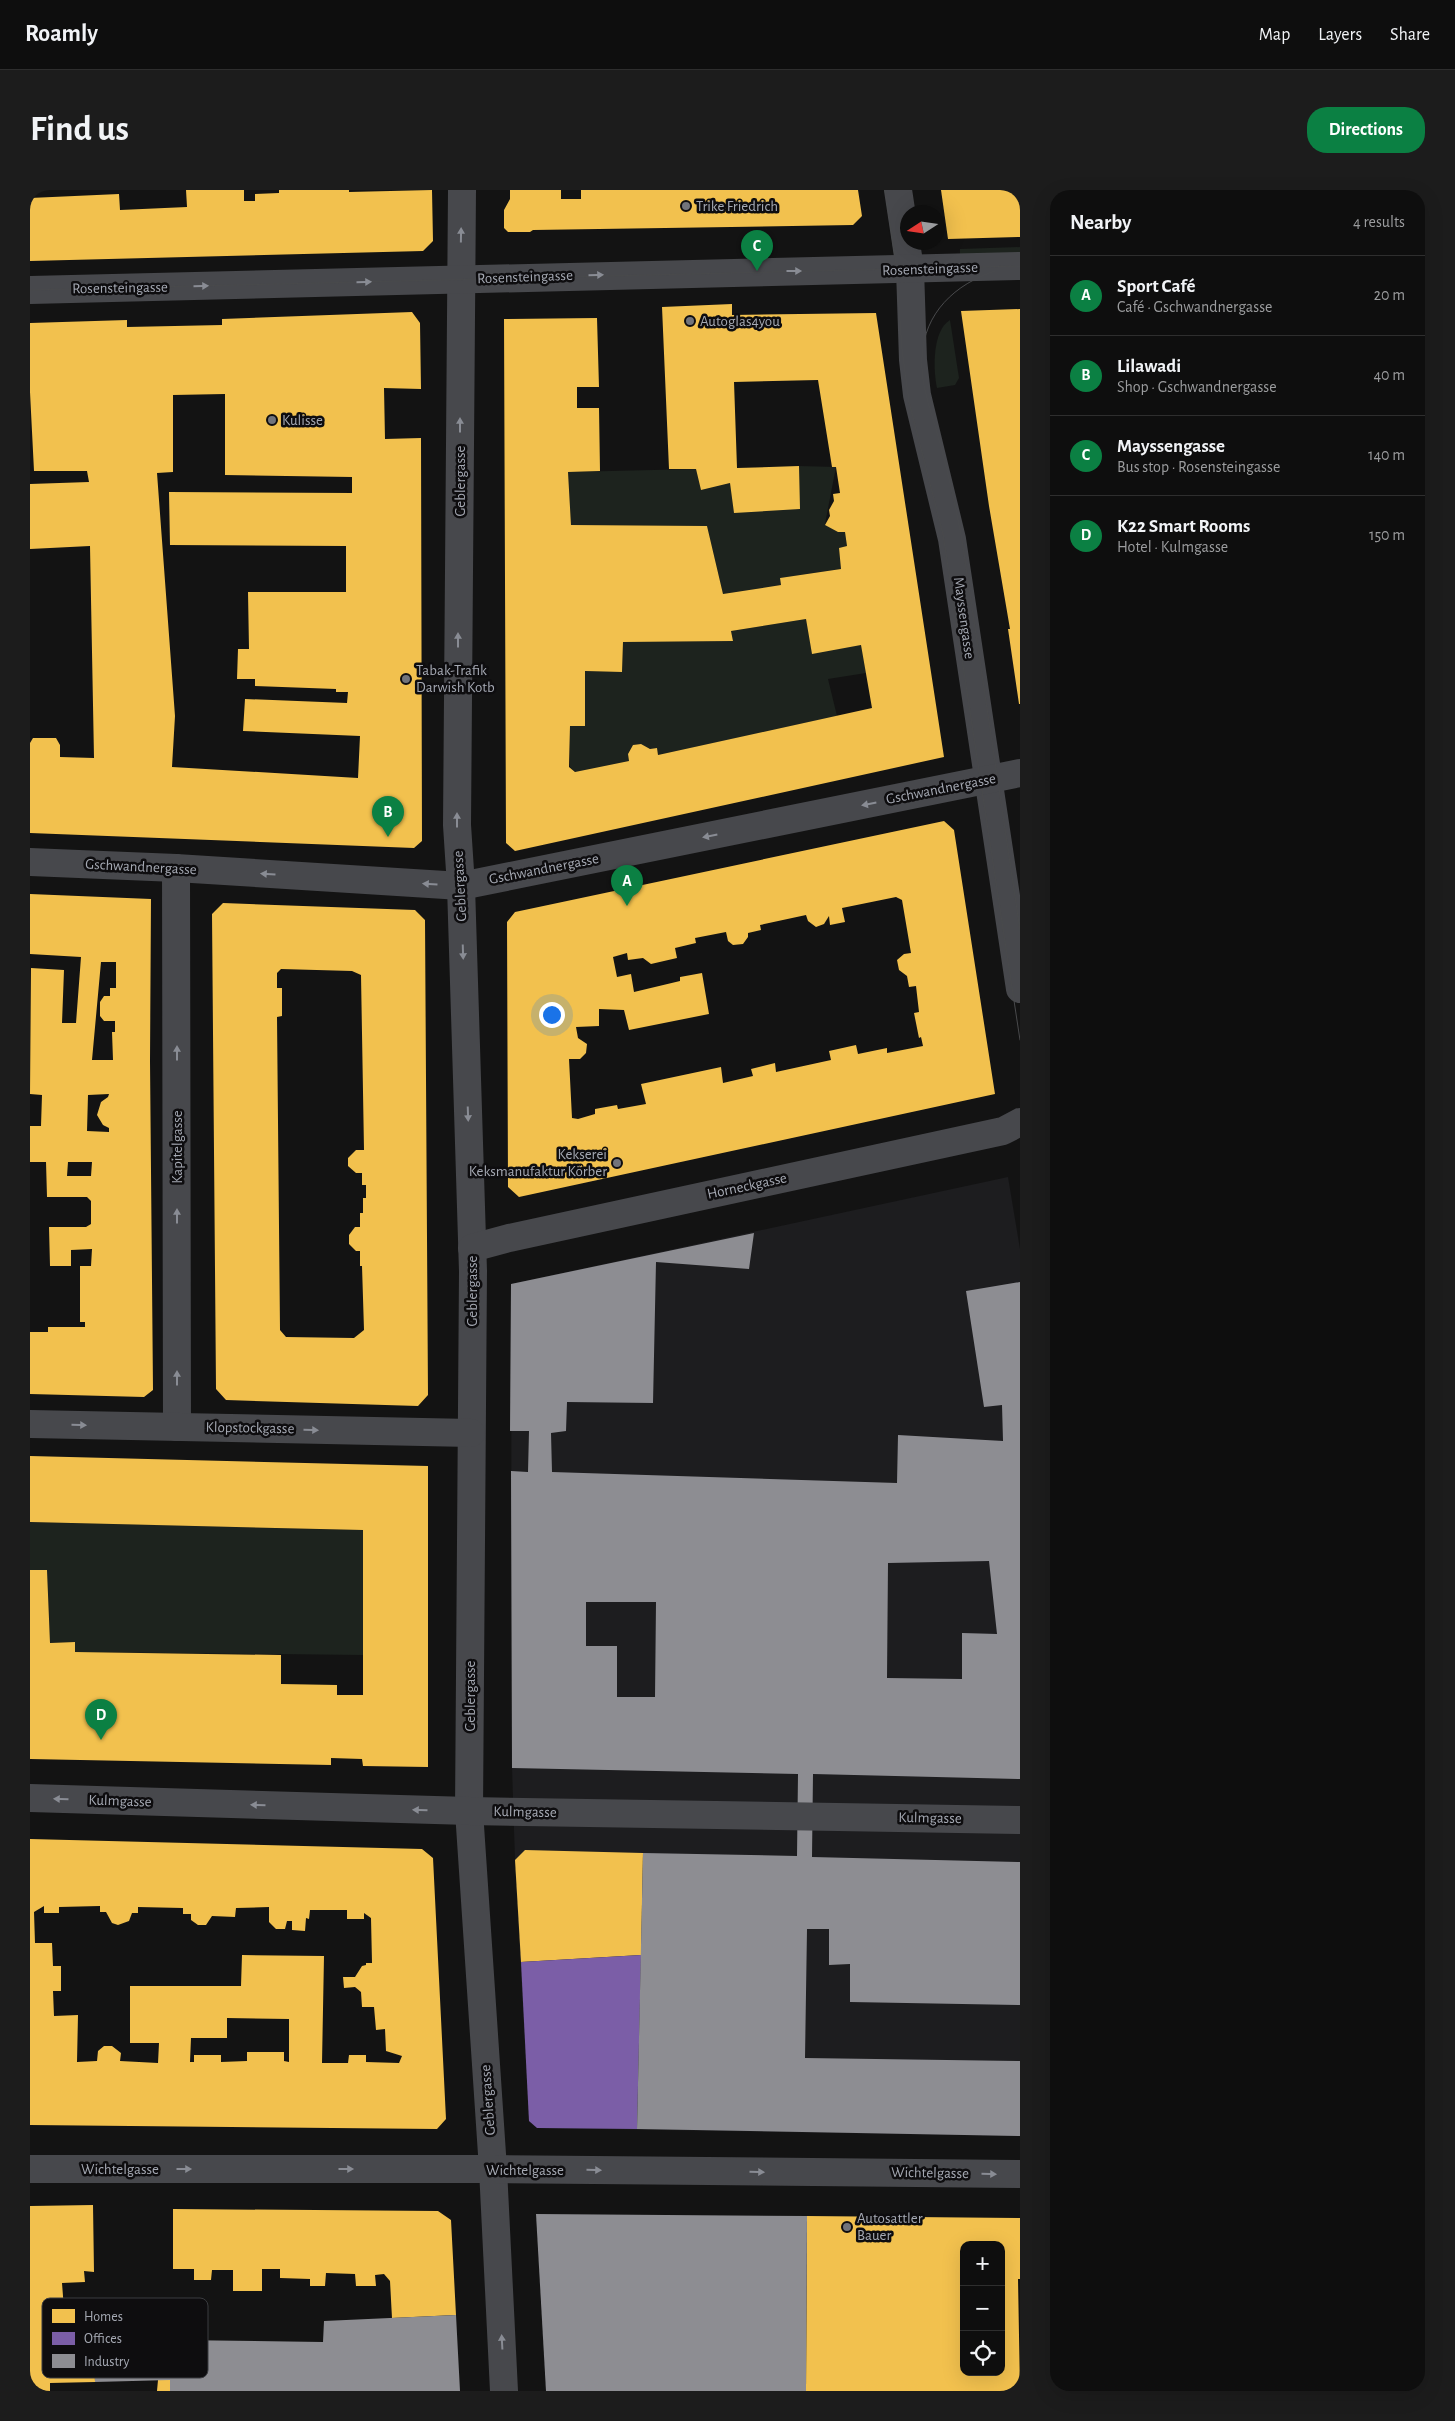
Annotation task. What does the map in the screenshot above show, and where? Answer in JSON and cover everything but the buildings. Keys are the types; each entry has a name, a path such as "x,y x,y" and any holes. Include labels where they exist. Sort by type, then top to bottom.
{"street":[{"name":"Geblergasse","path":"462,190 457,825 461,886 472,1248 469,1811 493,2169 504,2391"},
{"name":"Mayssengasse","path":"898,190 910,269 913,360 917,395 952,539 1020,989"},
{"name":"Rosensteingasse","path":"30,290 1020,266"},
{"name":"Gschwandnergasse","path":"30,862 176,868 461,886 1020,773"},
{"name":"Kapitelgasse","path":"176,868 177,1427"},
{"name":"Horneckgasse","path":"472,1248 509,1238 1003,1131 1020,1122"},
{"name":"Klopstockgasse","path":"30,1424 471,1433"},
{"name":"Kulmgasse","path":"30,1798 469,1811 1020,1820"},
{"name":"Wichtelgasse","path":"30,2169 493,2169 1020,2174"}],"shaded area":[{"path":"1020,247 1020,257 960,256 960,249"},
{"path":"950,320 959,378 955,385 937,388 935,351 940,333 944,325"},
{"path":"799,466 836,467 825,524 838,532 845,532 847,546 839,548 841,569 780,578 781,585 723,594 707,526 571,525 568,472 696,469 701,490 730,483 734,512"},
{"path":"806,619 812,653 861,645 866,673 828,679 837,716 658,755 657,748 650,749 640,744 633,745 628,753 629,761 575,772 570,767 570,726 585,726 585,671 622,672 623,642 733,641 731,631"},
{"path":"1008,1177 1020,1249 1020,2136 537,2128 529,2121 512,1768 511,1284"},
{"path":"30,1522 363,1530 363,1655 75,1652 75,1642 50,1643 47,1570 30,1570"}],"tram line":[{"path":"885,190 896,264 902,349 909,402 943,534 1020,1040"},
{"path":"30,290 1020,266"},
{"path":"995,271 967,284 944,302 935,314 924,341 922,368 925,391 947,470 962,540 1020,930"}],"place":[{"name":"Trike Friedrich","path":"686,206"},
{"name":"Mayssengasse","path":"757,271"},
{"name":"Autoglas4you","path":"690,321"},
{"name":"Kulisse","path":"272,420"},
{"name":"Tabak-Trafik Darwish Kotb","path":"406,679"},
{"name":"Lilawadi","path":"388,837"},
{"name":"Sport Café","path":"627,906"},
{"name":"Kekserei Keksmanufaktur Körber","path":"617,1163"},
{"name":"K22 Smart Rooms","path":"101,1740"},
{"name":"Autosattler Bauer","path":"847,2227"}]}
